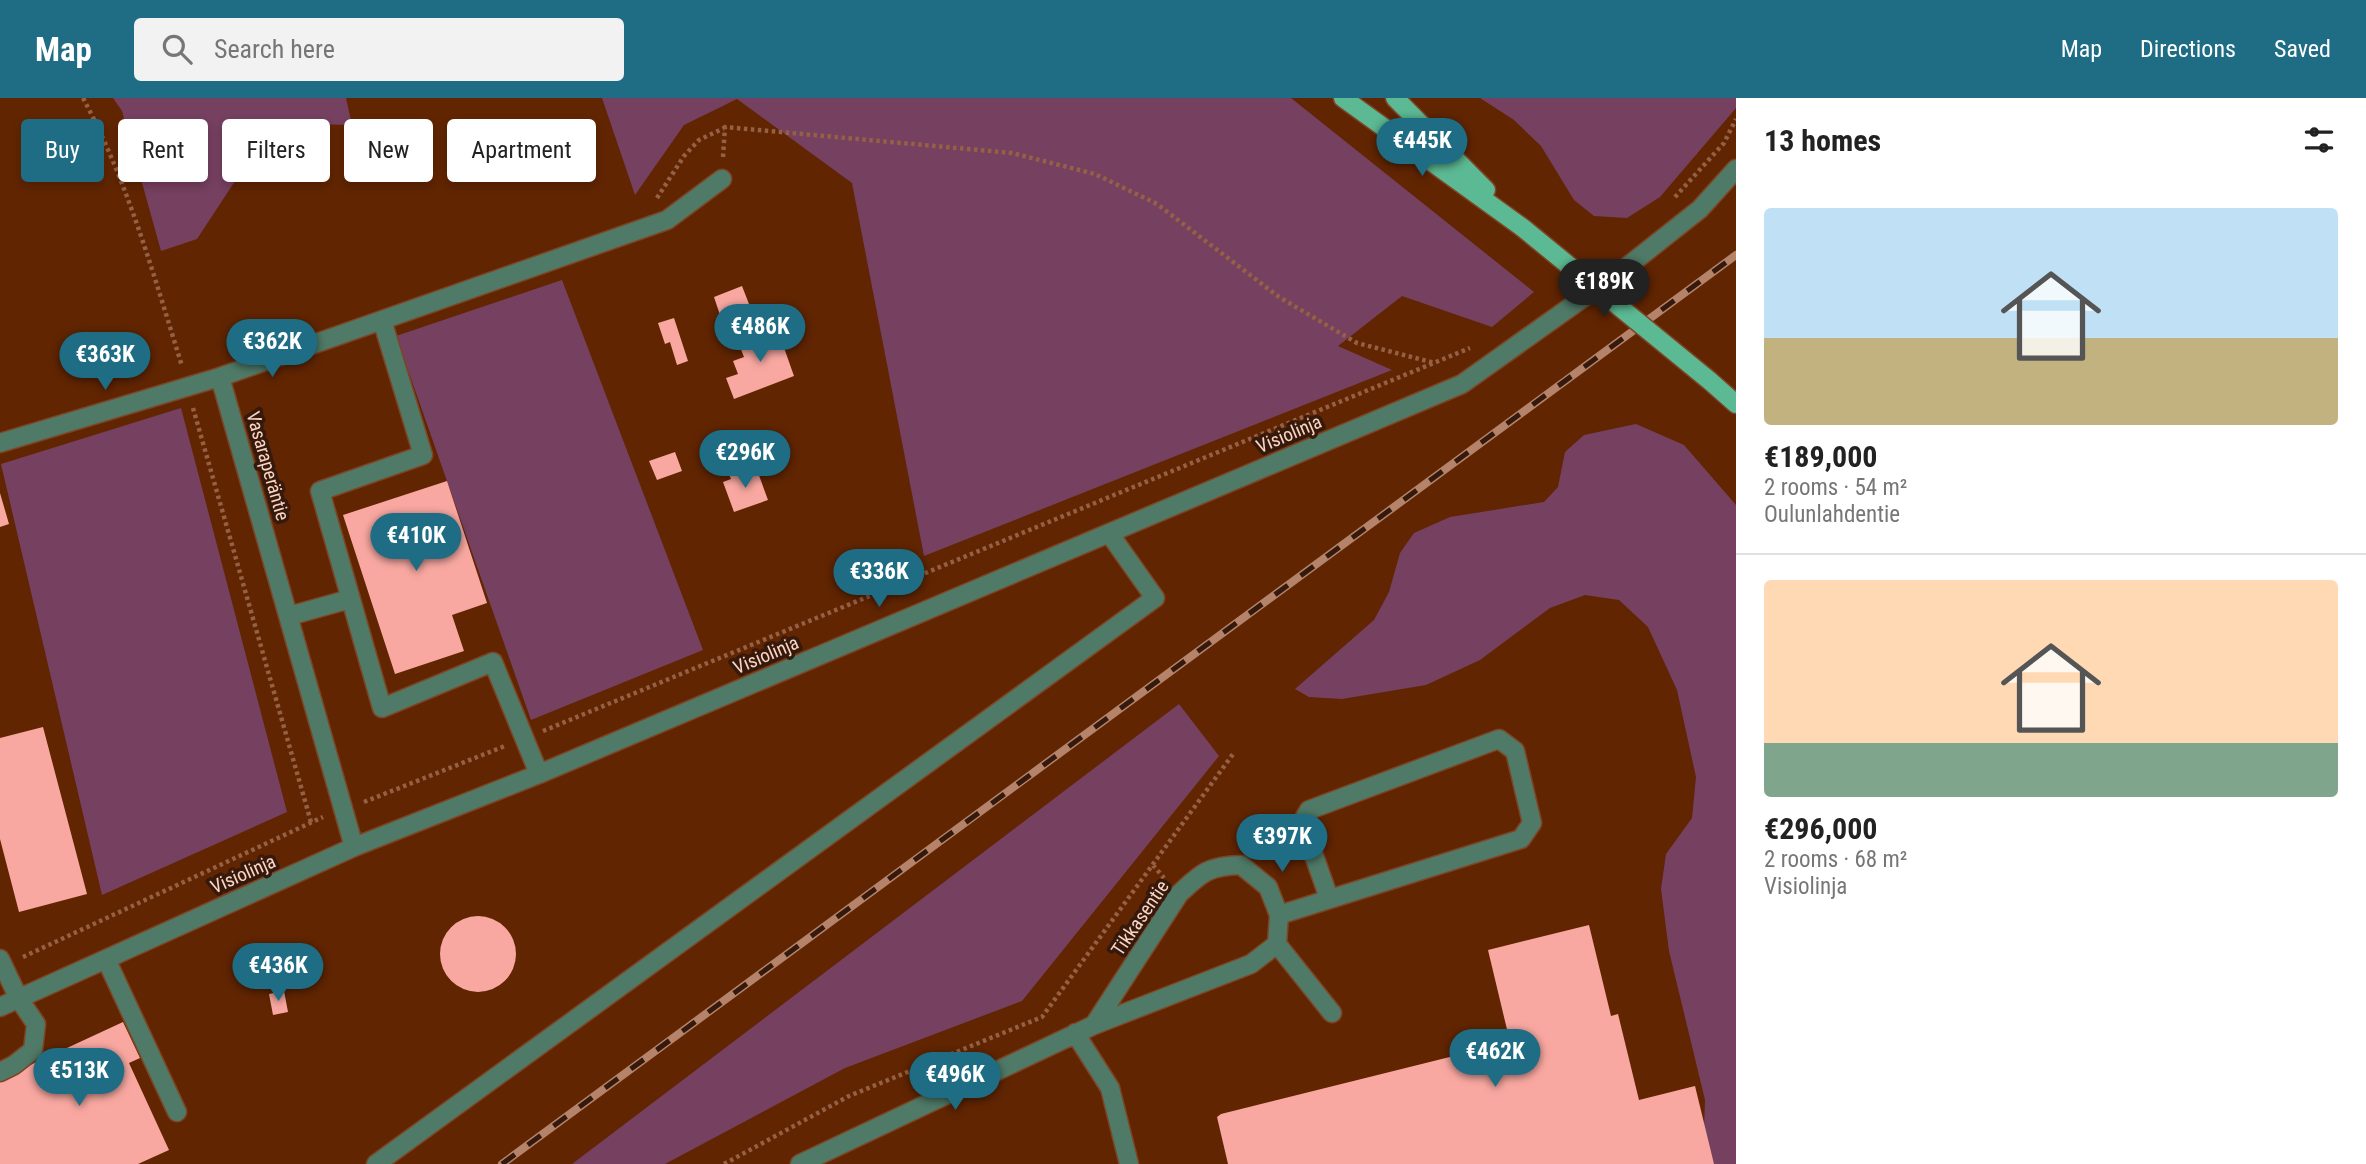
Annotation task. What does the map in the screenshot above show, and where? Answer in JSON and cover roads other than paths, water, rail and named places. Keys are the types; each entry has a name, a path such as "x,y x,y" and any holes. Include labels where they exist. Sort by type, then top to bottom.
{"main road":[{"path":"1343,98 1523,228 1736,404"},
{"path":"1395,98 1523,228"}],"street":[{"name":"Visiolinja","path":"0,1007 354,847 539,774 1462,384 1628,266 1700,209 1736,169"},
{"path":"0,443 220,377 667,220 722,179"},
{"path":"382,320 423,455 320,491 382,708 492,662 539,774"},
{"name":"Vasaraperäntie","path":"220,377 354,847"},
{"path":"376,1164 1155,598 1109,533"},
{"path":"289,616 350,599"},
{"path":"1279,915 1521,839 1532,822 1515,751 1499,739 1309,810 1302,822 1329,898"},
{"name":"Tikkasentie","path":"1094,1025 1179,894 1198,876 1218,866 1241,865 1268,887 1279,915 1277,944"},
{"path":"800,1164 1094,1025 1251,964 1277,944 1332,1013"},
{"path":"106,959 177,1111"},
{"path":"0,1072 33,1050 36,1024 19,999 2,962"},
{"path":"1076,1033 1110,1088 1129,1164"}],"railway":[{"path":"502,1164 1736,255"}]}
